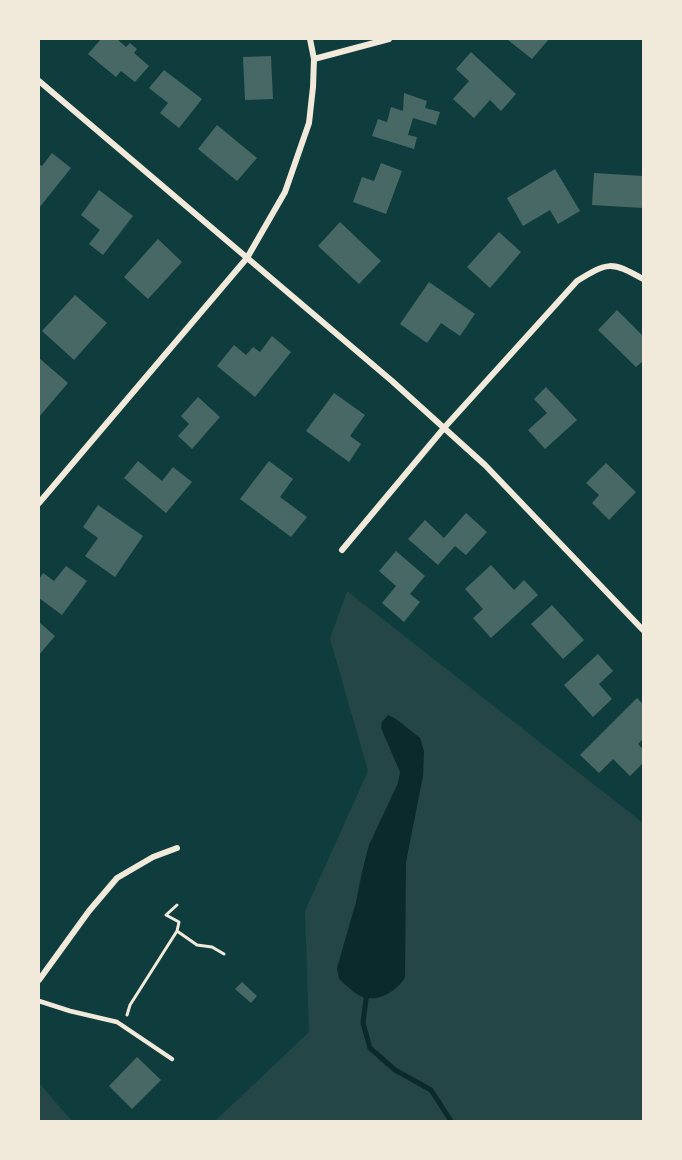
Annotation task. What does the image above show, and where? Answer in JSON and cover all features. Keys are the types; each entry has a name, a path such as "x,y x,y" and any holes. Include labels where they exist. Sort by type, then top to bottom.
{"street":[{"path":"39,503 247,258 285,192 309,123 314,59 310,39"},
{"path":"314,59 389,39"},
{"path":"39,82 247,258 485,465 643,630"},
{"path":"342,550 444,428 577,281 593,271 609,266 622,267 643,279"},
{"path":"39,980 89,911 117,878 153,857 177,848"}],"lane":[{"path":"39,1001 117,1022 172,1059"}],"path":[{"path":"124,1027 130,1005 177,931 179,922 166,915 177,905"},
{"path":"177,931 197,945 212,947 224,954"}],"shaded area":[{"path":"347,591 643,823 643,1121 215,1121 309,1032 305,911 368,771 330,639"},
{"path":"388,715 420,738 424,751 423,776 406,862 405,977 389,993 378,998 366,998 355,993 339,979 337,968 369,845 398,783 400,772 381,728 382,722"},
{"path":"39,1083 72,1121 39,1121"}],"building":[{"path":"101,39 117,39 126,47 130,43 137,49 134,53 149,66 135,82 121,71 116,77 88,54"},
{"path":"509,39 549,39 532,59"},
{"path":"471,52 516,94 501,111 490,100 474,118 453,99 469,81 456,69"},
{"path":"271,56 273,99 245,100 243,57"},
{"path":"164,70 202,99 179,128 160,113 168,103 149,88"},
{"path":"404,93 427,101 425,108 440,112 436,125 413,118 408,135 417,137 414,149 372,136 378,119 387,122 391,107 403,111"},
{"path":"217,125 257,158 237,181 198,149"},
{"path":"52,153 71,168 39,208 39,164 42,166"},
{"path":"381,163 402,171 386,214 353,202 362,177 374,181"},
{"path":"555,169 580,211 558,224 550,210 523,226 507,198"},
{"path":"594,173 643,176 643,208 592,205"},
{"path":"99,190 133,216 103,255 89,244 100,230 81,215"},
{"path":"340,222 381,261 359,284 318,246"},
{"path":"499,232 521,252 490,288 467,267"},
{"path":"158,239 182,262 148,299 124,277"},
{"path":"429,282 475,314 460,336 441,323 427,343 400,324"},
{"path":"75,295 107,323 74,360 42,331"},
{"path":"617,310 643,336 643,361 636,367 598,330"},
{"path":"272,336 291,352 255,397 217,366 234,345 246,355 253,347 260,352"},
{"path":"39,358 68,383 39,417"},
{"path":"546,387 577,420 545,449 528,430 547,413 534,399"},
{"path":"334,393 365,415 350,436 361,444 349,462 306,431"},
{"path":"198,397 220,417 192,449 178,436 189,424 181,416"},
{"path":"138,461 162,481 173,467 192,482 166,513 124,478"},
{"path":"269,461 293,479 280,497 307,517 291,537 240,499"},
{"path":"606,463 636,492 609,520 592,503 599,495 586,483"},
{"path":"98,505 143,536 115,577 85,556 98,538 83,527"},
{"path":"466,513 487,532 466,555 455,546 438,565 408,539 425,520 444,538"},
{"path":"396,551 425,576 410,594 420,602 404,622 382,603 396,586 379,571"},
{"path":"491,565 514,590 524,580 538,595 491,638 473,618 483,609 465,589"},
{"path":"66,566 87,581 62,615 39,598 39,579 43,573 54,581"},
{"path":"552,605 584,640 563,659 531,624"},
{"path":"39,622 55,636 39,655"},
{"path":"598,654 613,671 599,684 612,699 593,717 564,685"},
{"path":"637,698 643,704 643,739 638,744 643,749 643,763 630,776 613,759 599,773 580,755"},
{"path":"242,982 257,996 251,1003 235,989"},
{"path":"137,1057 161,1080 132,1109 109,1086"}],"waterway":[{"path":"367,991 363,1023 370,1048 395,1070 431,1090 451,1121"}]}
